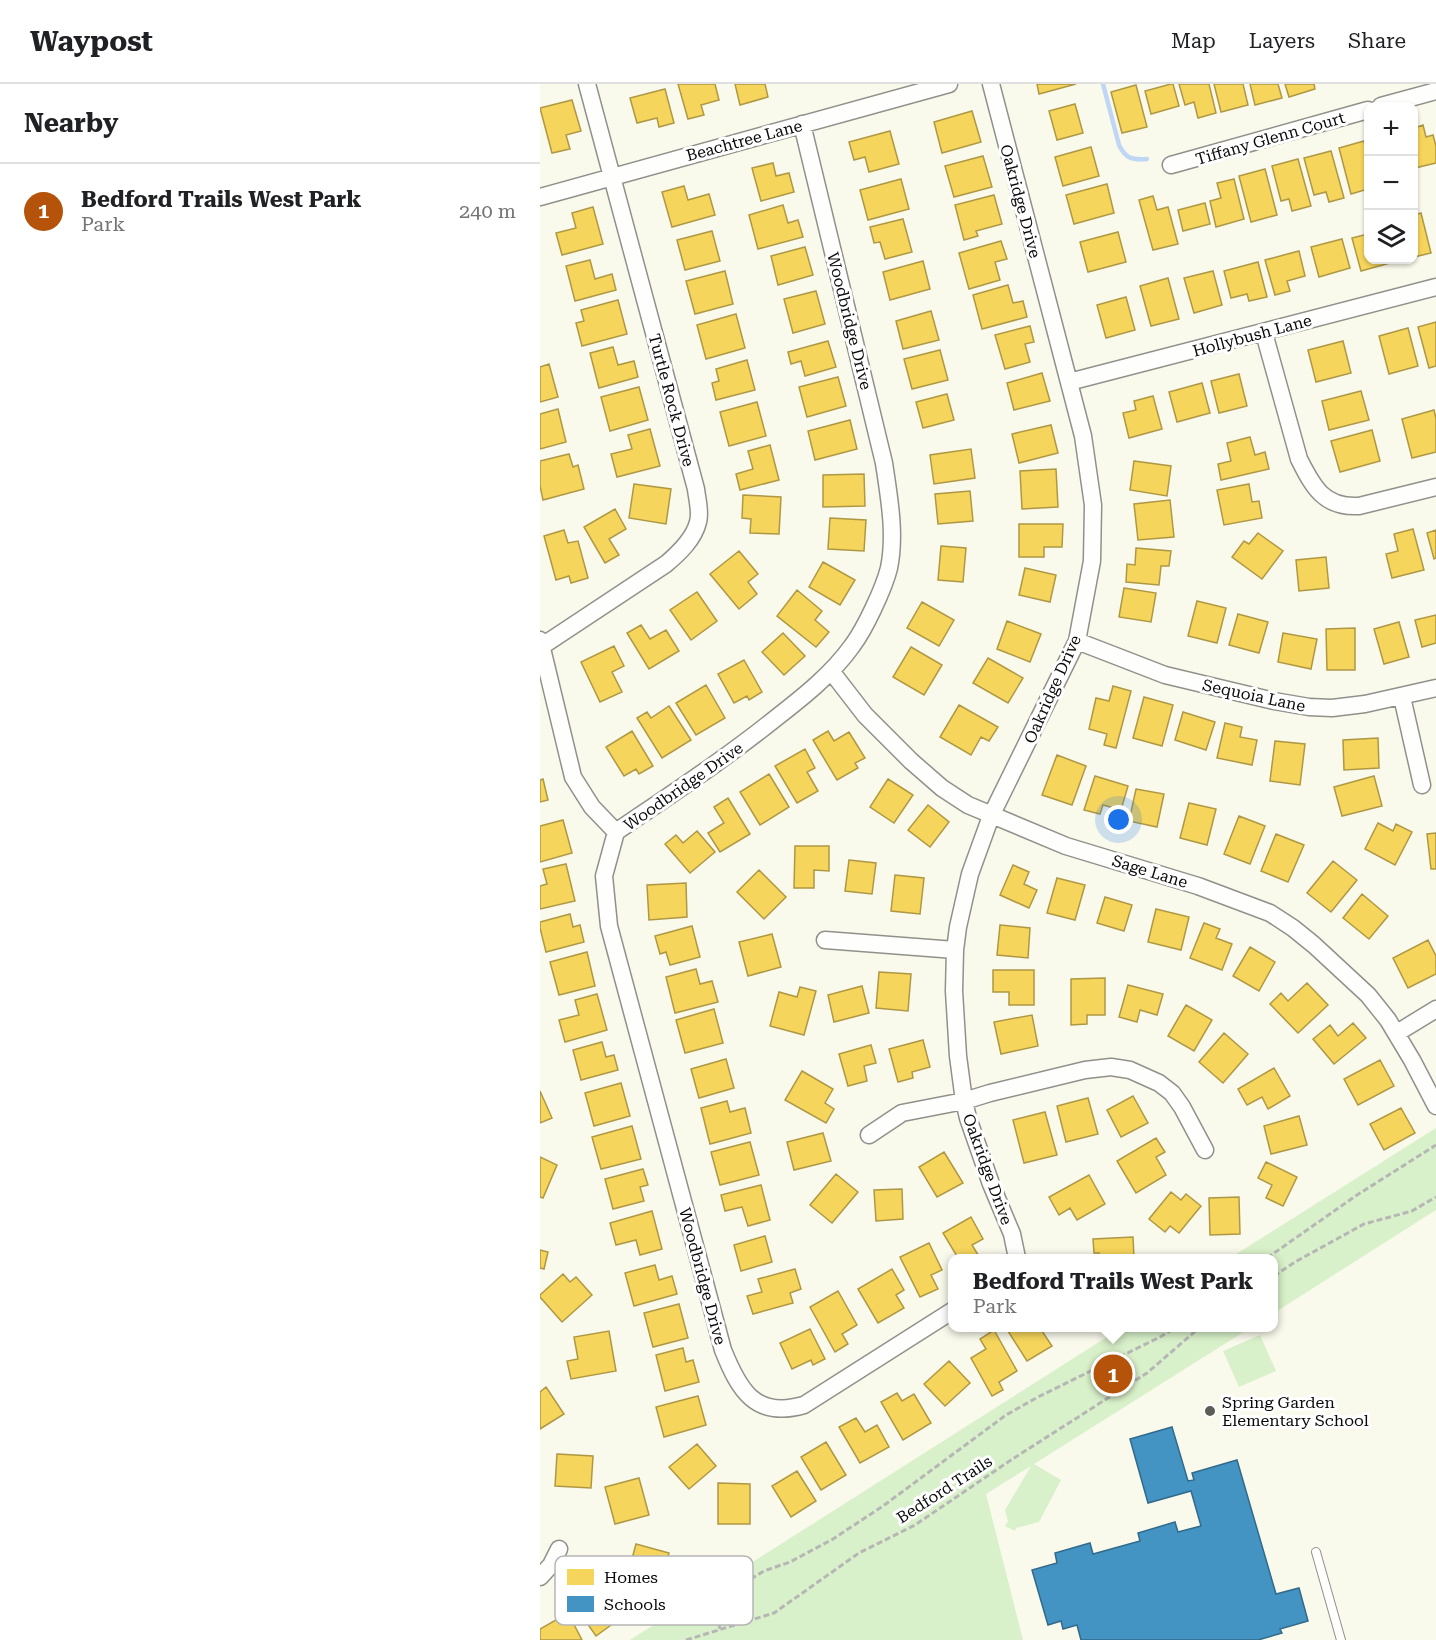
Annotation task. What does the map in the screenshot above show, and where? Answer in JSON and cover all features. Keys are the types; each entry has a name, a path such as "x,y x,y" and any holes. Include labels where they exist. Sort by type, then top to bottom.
{"street":[{"name":"Turtle Rock Drive","path":"541,644 666,564 679,553 698,522 699,508 696,489 587,84"},
{"name":"Beachtree Lane","path":"540,197 949,84"},
{"name":"Oakridge Drive","path":"990,84 1083,436 1093,506 1092,561 1077,641 991,816 970,874 955,950 954,991 958,1056 964,1101 968,1119 1012,1234 1017,1254"},
{"path":"1396,102 1436,91"},
{"name":"Tiffany Glenn Court","path":"1171,165 1364,111"},
{"name":"Woodbridge Drive","path":"802,124 884,463 890,500 892,549 888,569 871,613 853,646 831,671 741,746 616,832 604,876 609,926 723,1350 741,1388 765,1407 777,1409 804,1406 948,1314"},
{"name":"Hollybush Lane","path":"1069,382 1436,287"},
{"path":"1264,333 1299,459 1319,494 1332,503 1348,507 1436,487"},
{"name":"Sequoia Lane","path":"1077,641 1165,675 1309,707 1332,708 1365,704 1436,688"},
{"path":"541,644 573,777 592,807 616,832"},
{"name":"Sage Lane","path":"831,671 865,715 911,762 942,788 968,805 1066,846 1198,886 1270,914 1293,928 1368,995 1396,1033 1436,1106"},
{"path":"1402,697 1422,785"},
{"path":"825,940 955,950"},
{"path":"1396,1033 1436,1008"},
{"path":"869,1135 902,1113 964,1101 1085,1070 1111,1067 1130,1070 1159,1083 1172,1093 1205,1150"},
{"path":"556,1556 559,1549"},
{"path":"540,1577 555,1557"}],"lane":[{"path":"1316,1552 1341,1640"}],"path":[{"path":"1273,1254 1357,1195 1436,1145"},
{"path":"1278,1273 1364,1224 1412,1211 1436,1197"},
{"path":"753,1578 833,1539 883,1506 1006,1415 1168,1332"},
{"name":"Bedford Trails","path":"753,1619 774,1613 859,1553 915,1525 1147,1373 1194,1332"},
{"path":"719,1625 720,1629"},
{"name":"Bedford Trails","path":"686,1640 734,1625"}],"green space":[{"path":"1436,1128 1436,1210 1278,1310 1278,1254 1236,1254"},
{"path":"1115,1332 1244,1332 1034,1464 1061,1480 1039,1522 1016,1528 1015,1531 1005,1526 1008,1521 1005,1510 1031,1466 986,1494 1023,1640 630,1640 654,1625 753,1625 753,1562"},
{"path":"1260,1335 1276,1371 1239,1387 1223,1351"}],"building: Homes":[{"path":"678,84 715,84 719,100 701,105 704,115 688,119"},
{"path":"735,84 765,84 768,97 740,105"},
{"path":"1037,84 1076,84 1039,94"},
{"path":"1173,84 1179,106 1151,114 1145,91"},
{"path":"1179,84 1209,84 1216,113 1198,118 1194,102 1185,105"},
{"path":"1214,84 1243,84 1248,105 1221,112"},
{"path":"1250,84 1278,84 1282,98 1255,105"},
{"path":"1285,84 1314,84 1315,89 1289,97"},
{"path":"1136,85 1147,127 1122,133 1111,92"},
{"path":"665,89 674,123 659,127 657,118 637,123 630,98"},
{"path":"572,100 581,131 566,135 570,149 552,153 540,108"},
{"path":"1075,104 1083,133 1057,140 1049,111"},
{"path":"972,111 981,142 942,153 934,122"},
{"path":"1423,125 1426,137 1433,135 1436,146 1436,163 1418,167 1418,156 1418,127"},
{"path":"890,131 899,164 869,172 865,157 854,160 849,142"},
{"path":"1364,141 1364,190 1351,194 1339,148"},
{"path":"1091,147 1099,176 1063,186 1055,157"},
{"path":"1331,151 1344,198 1329,202 1326,192 1314,195 1304,158"},
{"path":"983,156 992,187 954,197 945,166"},
{"path":"1298,159 1311,206 1292,211 1289,199 1281,201 1272,166"},
{"path":"773,163 776,176 789,173 794,192 761,201 752,168"},
{"path":"1265,169 1277,215 1251,222 1239,176"},
{"path":"901,179 909,209 868,220 860,190"},
{"path":"1234,179 1244,219 1216,227 1210,201 1221,198 1217,183"},
{"path":"1107,184 1114,213 1074,224 1066,195"},
{"path":"684,186 688,200 709,194 715,215 672,227 662,192"},
{"path":"994,195 1002,224 976,231 978,236 964,240 955,205"},
{"path":"1153,196 1157,210 1168,207 1178,244 1153,250 1139,200"},
{"path":"1205,203 1210,224 1183,231 1178,210"},
{"path":"783,205 788,223 798,220 803,237 758,249 749,215"},
{"path":"593,207 603,244 562,255 556,233 576,228 572,213"},
{"path":"1421,213 1431,253 1418,256 1418,214"},
{"path":"903,219 912,252 885,259 880,242 874,243 870,227"},
{"path":"712,231 720,261 685,270 677,240"},
{"path":"1118,232 1126,262 1088,272 1080,242"},
{"path":"1364,235 1364,264 1386,264 1361,271 1352,238"},
{"path":"1342,239 1350,268 1319,277 1311,247"},
{"path":"1001,241 1007,259 995,262 1000,280 969,289 959,253"},
{"path":"805,247 813,275 778,285 771,256"},
{"path":"1299,251 1305,276 1287,281 1290,291 1275,295 1265,260"},
{"path":"590,260 595,279 612,274 616,290 575,301 566,266"},
{"path":"923,261 930,289 890,300 883,272"},
{"path":"1258,262 1267,297 1249,301 1247,294 1231,298 1224,271"},
{"path":"725,271 733,304 695,314 686,281"},
{"path":"1213,271 1222,305 1194,313 1184,278"},
{"path":"1168,278 1179,319 1151,326 1140,286"},
{"path":"1008,285 1013,303 1023,301 1027,317 982,329 973,295"},
{"path":"816,291 825,324 793,333 784,299"},
{"path":"1126,297 1135,330 1106,338 1097,305"},
{"path":"618,300 627,334 582,346 576,323 584,321 581,310"},
{"path":"931,311 939,340 903,349 896,321"},
{"path":"736,314 745,348 706,359 697,325"},
{"path":"1436,322 1436,366 1429,368 1418,327"},
{"path":"1030,326 1034,342 1025,344 1030,362 1005,369 995,335"},
{"path":"1408,328 1418,366 1389,374 1379,336"},
{"path":"828,341 836,367 805,376 801,361 791,364 788,352"},
{"path":"1343,341 1351,373 1316,382 1308,350"},
{"path":"613,347 618,365 634,361 638,377 599,388 590,353"},
{"path":"940,350 948,380 912,389 904,359"},
{"path":"747,360 755,390 716,400 712,383 719,381 716,369"},
{"path":"549,364 558,397 540,402 540,367"},
{"path":"1042,373 1050,401 1014,410 1007,383"},
{"path":"1239,374 1247,406 1219,413 1211,381"},
{"path":"838,377 846,406 807,417 799,387"},
{"path":"1202,383 1210,413 1177,422 1169,392"},
{"path":"639,387 648,420 610,431 601,397"},
{"path":"1361,391 1369,420 1329,430 1322,401"},
{"path":"947,394 954,420 923,428 916,402"},
{"path":"1153,396 1162,429 1129,438 1123,413 1136,410 1134,401"},
{"path":"757,402 766,436 729,446 720,412"},
{"path":"558,409 566,442 540,449 540,414"},
{"path":"1434,410 1436,452 1412,458 1402,419"},
{"path":"850,420 857,449 815,460 808,431"},
{"path":"1051,425 1058,453 1019,463 1012,434"},
{"path":"650,429 660,466 617,477 611,454 632,449 628,435"},
{"path":"1372,430 1380,461 1340,472 1331,441"},
{"path":"1250,437 1255,455 1265,452 1269,469 1221,480 1218,464 1231,461 1227,443"},
{"path":"770,445 779,480 740,490 736,474 753,469 748,451"},
{"path":"971,449 975,478 934,484 930,455"},
{"path":"569,454 573,467 578,465 584,489 543,500 540,486 540,461"},
{"path":"1134,461 1171,466 1167,496 1130,490"},
{"path":"1056,469 1058,507 1022,509 1020,471"},
{"path":"864,474 865,506 823,507 823,475"},
{"path":"634,484 671,489 666,524 629,518"},
{"path":"1249,484 1252,502 1259,501 1262,518 1224,525 1217,490"},
{"path":"970,491 973,521 938,524 935,494"},
{"path":"743,495 781,497 779,534 750,533 751,519 742,518"},
{"path":"1170,500 1174,537 1138,540 1134,504"},
{"path":"615,509 626,529 609,539 619,555 605,563 584,527"},
{"path":"830,518 866,520 864,551 828,549"},
{"path":"1019,524 1063,524 1062,547 1044,547 1044,557 1019,557"},
{"path":"1413,529 1424,570 1392,578 1386,554 1398,551 1394,534"},
{"path":"564,530 568,543 578,541 588,578 571,583 569,576 556,580 544,536"},
{"path":"1436,530 1436,558 1434,559 1427,533"},
{"path":"1258,533 1283,551 1262,579 1232,557 1244,541 1249,544"},
{"path":"941,546 966,548 963,582 938,580"},
{"path":"1136,548 1171,551 1169,566 1161,566 1159,585 1126,582 1127,564 1135,565"},
{"path":"739,551 758,574 748,582 757,594 739,609 710,574"},
{"path":"1326,557 1329,588 1299,591 1296,560"},
{"path":"823,562 855,580 840,605 809,587"},
{"path":"1025,568 1056,575 1050,602 1019,595"},
{"path":"1124,588 1156,593 1151,622 1119,617"},
{"path":"797,590 822,611 815,620 829,632 816,647 777,616"},
{"path":"697,592 717,621 691,640 670,610"},
{"path":"1197,601 1226,608 1217,643 1188,636"},
{"path":"922,602 954,620 939,646 907,628"},
{"path":"1238,614 1268,622 1259,653 1229,645"},
{"path":"1436,615 1436,643 1422,647 1415,620"},
{"path":"1007,621 1041,634 1030,662 997,649"},
{"path":"1399,622 1409,657 1384,664 1374,629"},
{"path":"641,625 650,639 666,630 679,651 649,669 627,633"},
{"path":"1355,628 1355,670 1327,670 1326,629"},
{"path":"783,633 805,656 784,675 762,652"},
{"path":"1283,633 1317,639 1311,669 1278,662"},
{"path":"614,646 624,666 612,672 622,692 600,702 581,662"},
{"path":"911,647 942,665 924,695 893,677"},
{"path":"988,658 1023,678 1008,703 973,683"},
{"path":"744,660 762,692 749,700 747,696 734,703 718,674"},
{"path":"706,685 725,718 696,735 676,703"},
{"path":"1113,686 1131,691 1116,748 1104,745 1107,734 1089,729 1096,698 1109,701"},
{"path":"1144,697 1173,705 1162,746 1133,738"},
{"path":"959,705 998,727 989,741 981,737 971,755 940,737"},
{"path":"669,706 691,740 662,758 637,718 647,712 651,718"},
{"path":"1183,712 1215,722 1206,750 1175,740"},
{"path":"1225,723 1242,727 1240,737 1257,740 1252,765 1217,758"},
{"path":"632,731 653,766 639,774 636,769 624,776 606,747"},
{"path":"828,731 834,741 849,732 865,758 855,763 858,768 837,780 813,740"},
{"path":"1378,738 1379,768 1344,770 1343,740"},
{"path":"1275,741 1305,744 1300,785 1270,781"},
{"path":"805,749 815,768 807,772 818,791 797,803 775,766"},
{"path":"1057,755 1086,766 1072,805 1042,795"},
{"path":"769,774 789,807 760,825 740,792"},
{"path":"1095,776 1128,786 1121,810 1103,805 1100,814 1084,810"},
{"path":"1374,776 1382,806 1342,816 1334,787"},
{"path":"543,779 548,800 540,802 540,780"},
{"path":"888,779 913,795 894,823 870,807"},
{"path":"1136,789 1164,794 1157,827 1129,821"},
{"path":"728,798 750,834 720,852 708,833 724,823 714,807"},
{"path":"1189,803 1216,809 1207,845 1180,838"},
{"path":"928,805 949,822 930,847 908,830"},
{"path":"1239,816 1265,826 1250,864 1224,854"},
{"path":"563,820 572,853 540,862 540,826"},
{"path":"1378,823 1393,831 1396,824 1412,832 1395,865 1365,849"},
{"path":"697,831 715,852 690,873 665,844 676,835 683,843"},
{"path":"1436,833 1436,869 1431,869 1427,834"},
{"path":"1276,834 1304,845 1288,882 1261,871"},
{"path":"795,846 829,846 829,871 814,870 814,888 794,888"},
{"path":"849,860 876,863 872,894 845,891"},
{"path":"1333,861 1357,880 1331,912 1307,893"},
{"path":"566,864 575,901 540,909 540,886 547,884 543,869"},
{"path":"1013,865 1029,872 1024,884 1037,890 1029,908 1000,895"},
{"path":"759,870 786,897 764,919 737,892"},
{"path":"895,875 924,878 920,914 891,911"},
{"path":"1057,878 1085,885 1075,920 1047,913"},
{"path":"686,883 687,917 649,920 647,885"},
{"path":"1362,894 1388,916 1369,939 1343,918"},
{"path":"1105,897 1132,905 1124,931 1097,923"},
{"path":"1156,909 1189,917 1181,950 1148,942"},
{"path":"570,914 573,927 580,925 584,942 546,952 540,922"},
{"path":"1204,923 1220,929 1216,938 1232,944 1222,970 1190,958"},
{"path":"1000,925 1030,928 1028,958 997,955"},
{"path":"692,926 700,957 670,965 666,952 660,954 655,936"},
{"path":"772,934 781,967 748,976 739,942"},
{"path":"1428,940 1436,956 1436,974 1408,988 1393,958"},
{"path":"1250,947 1275,962 1259,991 1233,976"},
{"path":"587,952 595,986 559,995 550,962"},
{"path":"696,969 700,984 712,981 718,1002 675,1013 666,977"},
{"path":"993,970 1034,970 1034,1005 1009,1005 1009,992 993,992"},
{"path":"879,972 911,974 908,1011 876,1008"},
{"path":"1105,978 1105,1015 1087,1015 1087,1024 1071,1025 1071,979"},
{"path":"1307,983 1328,1005 1298,1033 1270,1004 1281,993 1288,1001"},
{"path":"1128,985 1163,994 1157,1015 1140,1010 1137,1022 1119,1017"},
{"path":"862,986 869,1013 834,1022 828,995"},
{"path":"800,987 816,991 804,1035 770,1026 779,992 797,997"},
{"path":"597,994 607,1030 565,1042 559,1020 579,1015 575,1000"},
{"path":"1186,1005 1212,1020 1194,1051 1168,1036"},
{"path":"714,1009 723,1043 685,1053 676,1020"},
{"path":"1032,1015 1038,1046 1001,1054 994,1022"},
{"path":"1353,1023 1366,1038 1334,1064 1313,1039 1330,1025 1338,1036"},
{"path":"1224,1033 1248,1054 1223,1083 1199,1062"},
{"path":"923,1040 930,1067 912,1072 913,1078 898,1082 889,1049"},
{"path":"602,1042 606,1057 614,1055 618,1070 581,1080 573,1050"},
{"path":"871,1045 876,1063 864,1066 867,1081 848,1086 839,1054"},
{"path":"726,1059 734,1088 699,1098 691,1069"},
{"path":"1380,1060 1394,1086 1358,1105 1344,1079"},
{"path":"1274,1068 1290,1096 1268,1109 1262,1097 1247,1105 1238,1089"},
{"path":"802,1071 833,1089 825,1103 834,1109 826,1123 785,1100"},
{"path":"621,1083 630,1116 594,1126 585,1093"},
{"path":"540,1091 552,1118 540,1123"},
{"path":"1133,1096 1148,1123 1121,1137 1107,1110"},
{"path":"1088,1098 1098,1134 1066,1142 1057,1106"},
{"path":"727,1101 730,1112 745,1108 751,1133 710,1144 701,1108"},
{"path":"1401,1108 1415,1133 1384,1150 1370,1124"},
{"path":"1045,1112 1057,1155 1024,1163 1013,1120"},
{"path":"1299,1116 1307,1145 1271,1154 1264,1126"},
{"path":"632,1126 641,1159 601,1169 592,1137"},
{"path":"823,1133 831,1161 794,1170 787,1142"},
{"path":"1156,1138 1165,1152 1156,1157 1166,1175 1136,1193 1117,1161"},
{"path":"750,1142 759,1175 720,1185 711,1152"},
{"path":"944,1152 963,1183 937,1197 919,1167"},
{"path":"540,1157 557,1165 543,1198 540,1197"},
{"path":"1266,1162 1297,1177 1283,1206 1266,1198 1272,1185 1258,1178"},
{"path":"643,1169 648,1185 640,1187 644,1201 613,1209 605,1179"},
{"path":"836,1174 858,1192 832,1223 810,1205"},
{"path":"1089,1175 1105,1204 1077,1220 1070,1208 1059,1215 1049,1197"},
{"path":"761,1185 770,1220 748,1226 742,1207 725,1211 721,1195"},
{"path":"902,1189 903,1219 876,1221 874,1190"},
{"path":"1171,1192 1181,1200 1186,1194 1201,1206 1179,1233 1170,1226 1165,1232 1149,1219"},
{"path":"1239,1197 1240,1234 1210,1235 1209,1198"},
{"path":"652,1211 662,1249 640,1255 636,1240 616,1245 610,1223"},
{"path":"971,1217 983,1239 972,1245 978,1254 956,1254 943,1233"},
{"path":"765,1236 772,1262 741,1271 734,1245"},
{"path":"1133,1237 1134,1254 1094,1253 1093,1239"},
{"path":"929,1243 942,1270 931,1275 938,1289 920,1297 900,1257"},
{"path":"540,1250 548,1252 544,1269 540,1268"},
{"path":"655,1265 659,1280 672,1276 677,1294 634,1306 625,1273"},
{"path":"795,1269 801,1289 790,1293 793,1303 753,1314 747,1296 762,1292 758,1279"},
{"path":"892,1269 904,1290 896,1295 904,1308 878,1323 858,1289"},
{"path":"563,1274 570,1282 576,1277 592,1295 562,1322 540,1295"},
{"path":"838,1291 857,1325 842,1334 848,1344 835,1352 810,1307"},
{"path":"679,1304 688,1338 653,1347 644,1313"},
{"path":"810,1329 825,1359 813,1365 811,1360 792,1369 780,1343"},
{"path":"609,1331 616,1371 571,1379 567,1361 578,1359 574,1337"},
{"path":"995,1332 1017,1371 999,1382 1003,1390 992,1396 971,1358 986,1349 980,1339"},
{"path":"1009,1332 1043,1332 1052,1346 1027,1361"},
{"path":"683,1348 686,1362 693,1360 699,1382 665,1391 656,1355"},
{"path":"949,1361 970,1383 945,1406 924,1384"},
{"path":"546,1387 564,1414 540,1429 540,1392"},
{"path":"897,1393 902,1401 914,1394 931,1423 903,1440 881,1402"},
{"path":"698,1396 706,1425 664,1437 656,1407"},
{"path":"856,1418 865,1432 877,1425 889,1447 860,1463 839,1427"},
{"path":"826,1442 846,1475 821,1490 801,1457"},
{"path":"697,1444 716,1466 689,1489 669,1467"},
{"path":"557,1454 593,1456 591,1488 555,1486"},
{"path":"797,1471 816,1501 791,1517 772,1486"},
{"path":"639,1478 649,1515 615,1524 605,1487"},
{"path":"718,1483 750,1484 750,1524 718,1524"},
{"path":"636,1544 669,1553 668,1556 633,1556"},
{"path":"555,1620 555,1625 574,1625 582,1640 540,1640 540,1629"},
{"path":"588,1625 611,1625 596,1636"}],"building: Schools":[{"path":"1172,1427 1188,1481 1194,1480 1192,1473 1237,1460 1276,1594 1299,1588 1308,1621 1280,1629 1282,1633 1258,1640 1081,1640 1077,1625 1063,1629 1061,1621 1048,1625 1032,1570 1057,1563 1055,1553 1090,1543 1093,1554 1140,1541 1138,1533 1175,1522 1178,1532 1201,1526 1191,1491 1148,1503 1130,1439"}],"waterway":[{"path":"1103,84 1119,145 1130,158 1147,159"}],"place":[{"name":"Bedford Trails West Park","path":"1113,1374"},
{"name":"Spring Garden Elementary School","path":"1210,1411"}]}
